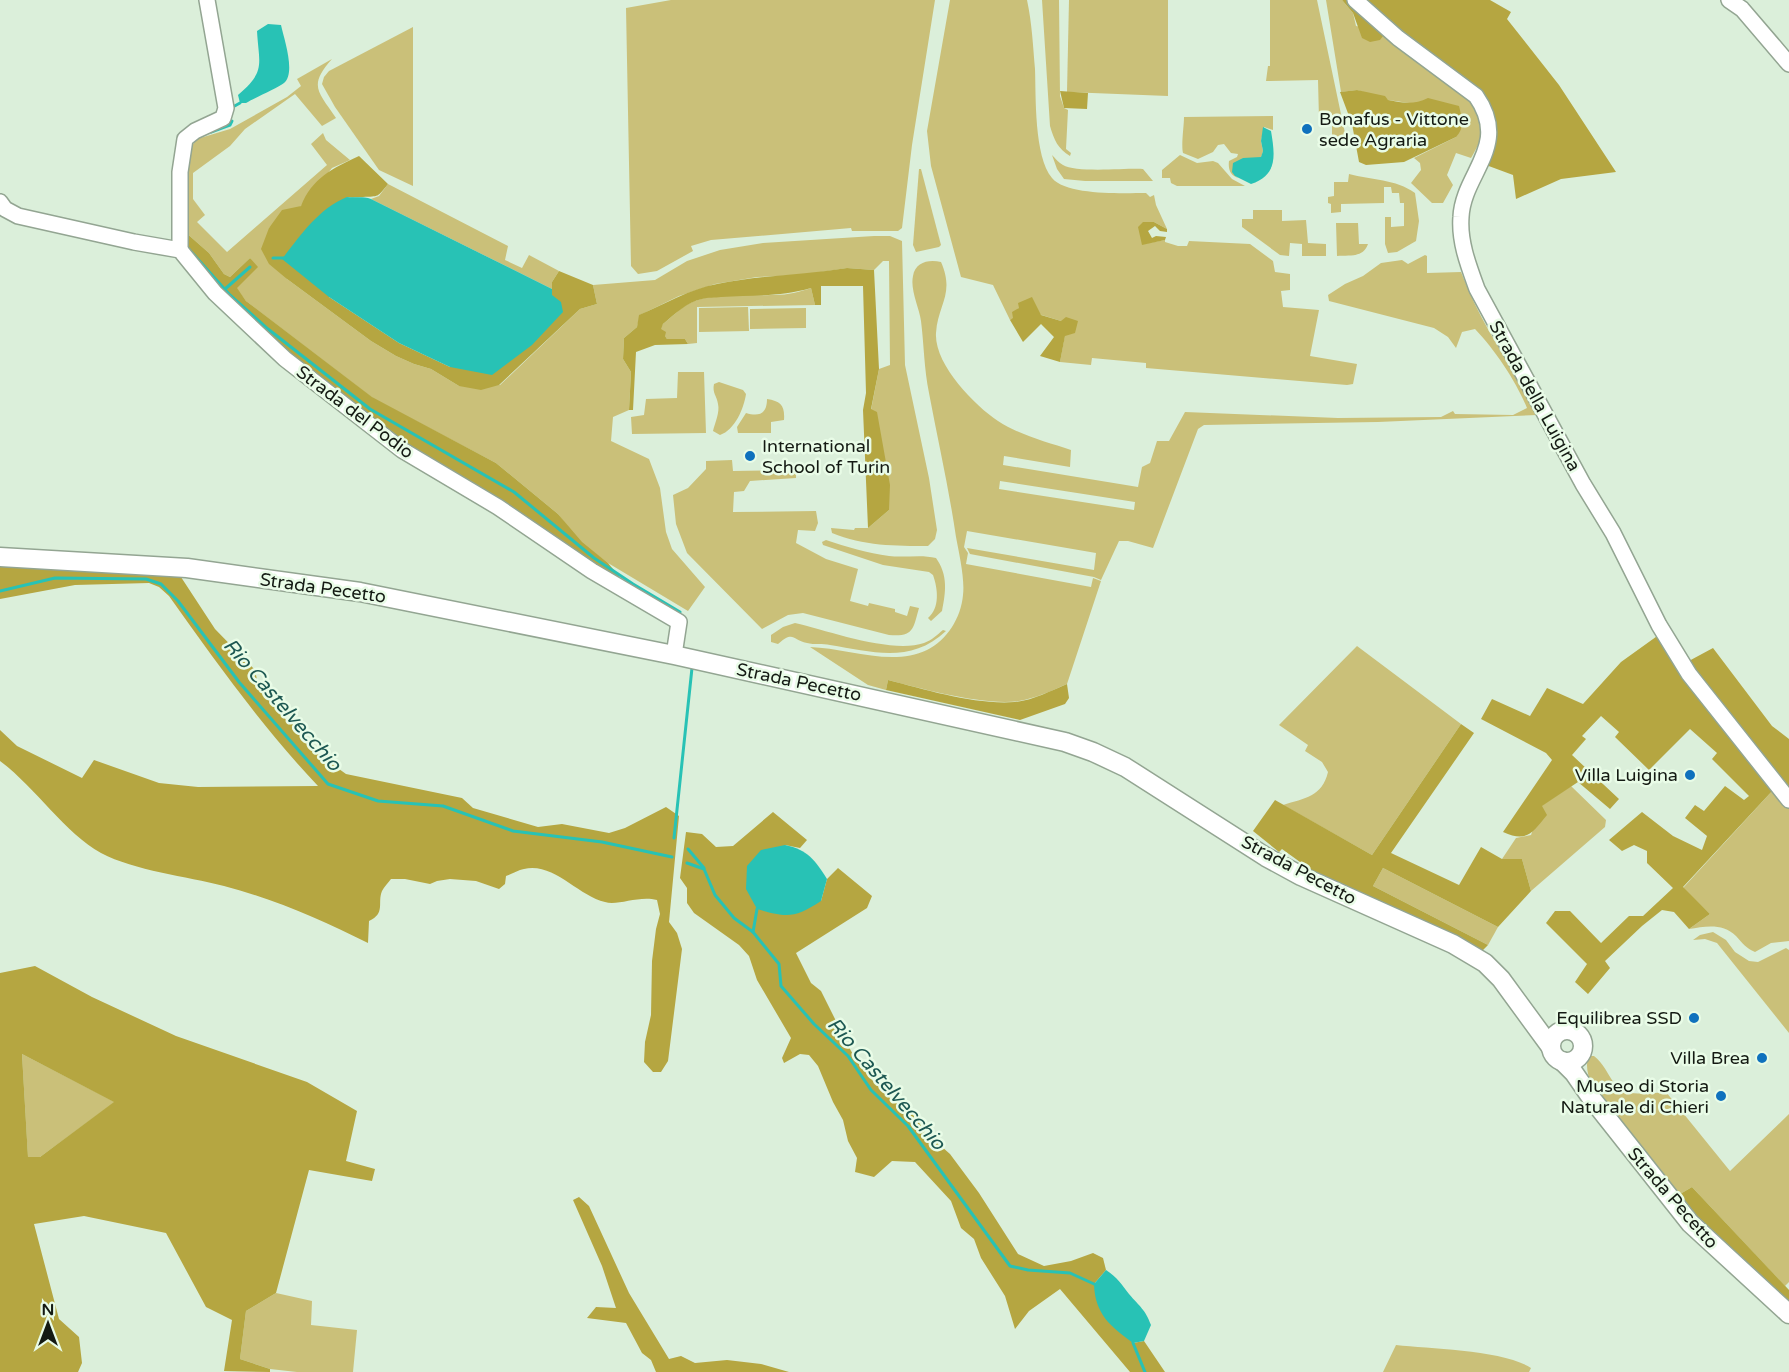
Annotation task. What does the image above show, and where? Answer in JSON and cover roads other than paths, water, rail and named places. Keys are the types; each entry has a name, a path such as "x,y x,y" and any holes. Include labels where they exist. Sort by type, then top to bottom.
{"main road":[{"name":"Strada Pecetto","path":"0,557 187,568 360,592 674,655 1006,728 1065,742 1093,752 1145,779 1266,857 1301,876 1453,944 1485,963 1501,979 1550,1046 1554,1055 1574,1072 1592,1099 1690,1223 1789,1314"},
{"name":"Strada Pecetto","path":"1524,1011 1548,1027 1572,1030 1580,1036 1583,1046 1580,1055 1592,1099"},
{"path":"1550,1046 1554,1036 1562,1030"},
{"path":"1562,1061 1572,1061 1580,1055"}],"street":[{"path":"2,208 18,216 180,250 180,172 185,140 195,131 223,118 226,108 207,0"},
{"name":"Strada della Luigina","path":"1355,0 1398,38 1467,89 1484,107 1488,130 1486,149 1463,206 1461,218 1467,261 1477,289 1578,474 1613,533 1659,626 1689,674 1789,800"},
{"path":"1729,0 1742,9 1789,64"},
{"name":"Strada del Podio","path":"180,250 215,293 285,359 402,450 498,507 592,571 679,622 674,655"}],"water":[{"path":"268,24 281,25 289,64 287,78 277,88 246,103 240,103 238,95 253,80 259,67 257,31"},
{"path":"1263,127 1271,131 1273,163 1266,175 1251,184 1235,176 1232,172 1233,163 1243,158 1261,157"},
{"path":"347,197 371,199 552,289 552,295 561,302 563,312 532,345 492,375 450,367 399,343 329,297 282,259 319,215"},
{"path":"785,845 800,850 810,857 827,879 821,901 804,911 790,915 757,909 746,889 747,866 761,850"},
{"path":"1106,1270 1119,1281 1147,1315 1151,1325 1144,1341 1133,1343 1111,1325 1101,1311 1097,1303 1094,1284"}],"waterway":[{"path":"231,108 240,103"},
{"path":"211,132 230,125 232,121"},
{"path":"186,246 229,294 268,329 370,409 514,492 594,558 680,612"},
{"path":"273,258 285,258"},
{"path":"225,289 250,267"},
{"name":"Rio Castelvecchio","path":"0,591 55,578 146,579 161,584 178,601 239,682 328,784 378,801 443,806 513,831 602,842 672,857"},
{"path":"674,838 692,668"},
{"path":"688,849 704,868"},
{"name":"Rio Castelvecchio","path":"687,863 704,869 715,895 734,918 753,932 779,964 781,986 814,1024 848,1056 871,1090 908,1126 1010,1266 1028,1270 1070,1273 1094,1284"},
{"path":"753,932 757,909"},
{"name":"Rio Castelvecchio","path":"1133,1343 1145,1372"}],"place":[{"name":"Bonafus - Vittone sede Agraria","path":"1307,129"},
{"name":"International School of Turin","path":"750,456"},
{"name":"Villa Luigina","path":"1690,775"},
{"name":"Equilibrea SSD","path":"1694,1018"},
{"name":"Villa Brea","path":"1762,1058"},
{"name":"Museo di Storia Naturale di Chieri","path":"1721,1096"}]}
